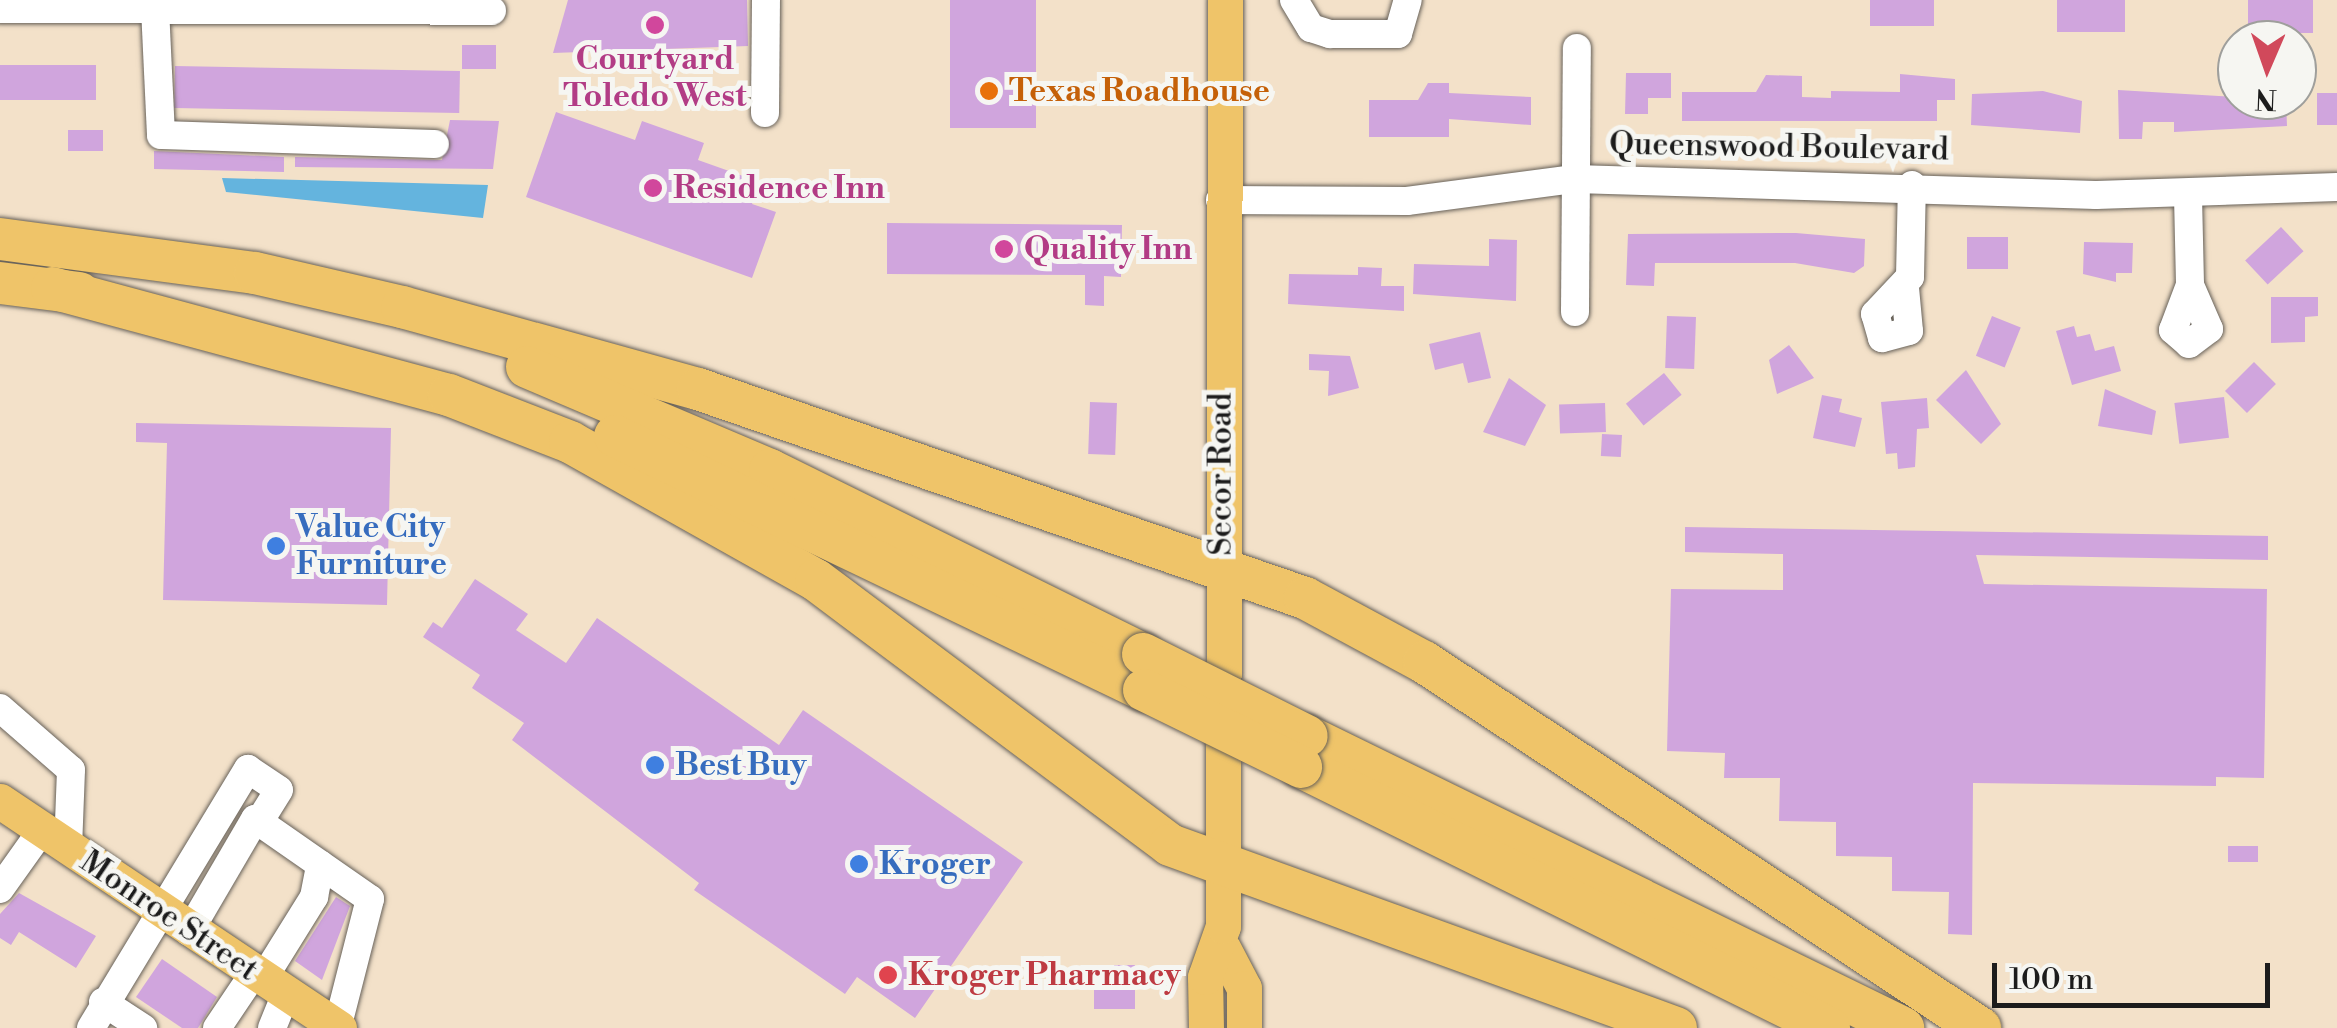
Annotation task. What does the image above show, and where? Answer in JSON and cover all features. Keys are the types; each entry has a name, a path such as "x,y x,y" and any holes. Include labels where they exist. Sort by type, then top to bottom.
{"highway":[{"path":"0,239 255,272 402,307 698,389 1221,566 1365,626 1980,1028"},
{"path":"0,250 376,319 563,380 770,470 1143,672"},
{"path":"0,283 52,288 292,333 574,418 1143,672 1304,751 1904,1028"},
{"path":"52,288 320,357 570,442 816,580 1170,845 1224,868 1676,1028"},
{"path":"1304,751 1828,1028"}],"main road":[{"name":"Secor Road","path":"1206,1028 1205,977 1222,948 1224,868 1220,200 1225,0"},
{"name":"Monroe Street","path":"0,801 158,912 337,1027"},
{"name":"Secor Road","path":"1222,948 1244,988 1244,1028"}],"street":[{"path":"765,113 766,0"},
{"path":"1294,0 1311,28 1330,34 1398,34 1408,0"},
{"path":"0,10 263,4 492,12"},
{"path":"155,8 162,135 435,144"},
{"path":"1575,312 1578,48"},
{"name":"Queenswood Boulevard","path":"1220,200 1407,201 1575,179 1912,184 2188,196 2337,187"},
{"path":"1905,288 1912,184"},
{"path":"2188,196 2190,285"},
{"path":"0,708 45,738 70,770 55,839 4,874"},
{"path":"143,1028 97,1015 248,769 279,790 259,822 215,875 190,932"},
{"path":"259,822 372,908 337,1027"},
{"path":"216,1028 268,982 314,897 320,865"},
{"path":"268,982 272,1028"}],"water":[{"path":"222,178 488,185 483,218 226,192"}],"building":[{"name":"Courtyard Toledo West","path":"568,0 747,0 748,46 553,53"},
{"path":"950,0 1036,0 1036,128 950,128"},
{"path":"1870,0 1934,0 1934,26 1870,26"},
{"path":"2057,0 2125,0 2125,32 2057,32"},
{"path":"2248,0 2313,0 2313,20 2248,20"},
{"path":"462,45 496,45 496,69 462,69"},
{"path":"0,65 96,65 96,100 0,100"},
{"path":"175,66 460,71 459,113 174,108"},
{"path":"1626,73 1671,73 1671,98 1648,98 1648,114 1625,114"},
{"path":"1900,74 1955,79 1955,100 1937,100 1937,121 1682,121 1682,92 1756,92 1766,75 1802,76 1802,97 1831,98 1831,91 1900,92"},
{"path":"1428,83 1449,83 1449,93 1531,97 1531,125 1449,119 1449,137 1369,137 1369,100 1418,100"},
{"path":"2118,90 2217,96 2217,120 2287,120 2287,126 2174,132 2174,122 2143,122 2142,139 2119,139"},
{"path":"2043,91 2082,101 2080,133 1971,125 1972,94"},
{"path":"2317,93 2337,93 2337,125 2317,125"},
{"path":"556,112 635,140 642,121 704,143 698,160 760,182 752,204 776,212 752,278 526,197"},
{"path":"450,120 499,121 493,169 295,167 295,157 442,160"},
{"path":"68,130 103,130 103,151 68,151"},
{"path":"154,151 284,157 284,172 154,169"},
{"name":"Quality Inn","path":"887,223 1122,225 1121,277 1104,276 1104,306 1085,305 1085,275 887,274"},
{"path":"2281,227 2304,251 2268,285 2245,260"},
{"path":"1796,233 1865,239 1864,266 1854,273 1795,263 1655,263 1654,286 1626,285 1628,234"},
{"path":"1967,237 2008,237 2008,269 1967,269"},
{"path":"1489,239 1517,240 1516,301 1413,294 1414,264 1489,266"},
{"path":"2084,242 2133,243 2132,273 2116,273 2116,282 2083,274"},
{"path":"1358,267 1382,268 1381,286 1404,286 1404,311 1288,304 1289,274 1358,275"},
{"path":"2271,297 2318,297 2318,316 2305,317 2305,342 2271,343"},
{"path":"1667,316 1696,317 1694,369 1665,368"},
{"path":"1992,316 2021,328 2005,367 1976,356"},
{"path":"2074,326 2077,337 2090,334 2095,351 2114,346 2121,371 2072,385 2056,331"},
{"path":"1480,332 1491,378 1468,383 1463,363 1435,370 1429,344"},
{"path":"1789,345 1814,378 1777,394 1769,360"},
{"path":"1309,354 1350,356 1359,388 1328,396 1329,371 1309,370"},
{"path":"2254,362 2276,384 2247,413 2225,391"},
{"path":"1966,370 2001,424 1981,444 1936,400"},
{"path":"1664,373 1682,395 1644,426 1626,404"},
{"path":"1509,378 1546,405 1525,446 1483,432"},
{"path":"2105,389 2156,411 2152,435 2098,426"},
{"path":"1822,395 1842,399 1839,412 1862,418 1855,447 1813,438"},
{"path":"2224,397 2229,438 2179,444 2174,403"},
{"path":"1927,398 1929,428 1917,429 1915,467 1898,469 1897,453 1886,454 1881,402"},
{"path":"1090,402 1117,403 1115,455 1088,454"},
{"path":"1605,403 1606,432 1560,434 1559,405"},
{"name":"Value City Furniture","path":"136,423 391,428 387,605 163,600 167,443 136,442"},
{"path":"1602,434 1622,435 1621,457 1601,456"},
{"path":"1685,527 2268,536 2268,560 1976,555 1984,584 2267,589 2264,778 2216,777 2216,786 1973,783 1972,935 1948,934 1949,892 1892,891 1892,857 1836,856 1836,822 1779,821 1780,778 1724,778 1725,753 1667,751 1671,589 1783,590 1783,554 1685,552"},
{"path":"475,579 528,614 516,630 566,663 597,618 779,745 803,710 1023,862 915,1018 857,977 845,994 694,890 699,883 512,740 524,723 472,688 480,675 423,637 433,622 442,628"},
{"path":"2228,846 2258,846 2258,862 2228,862"},
{"path":"19,893 96,936 76,968 19,932 11,945 0,938 0,914"},
{"path":"336,897 350,906 322,980 295,961"},
{"path":"162,959 217,997 198,1028 182,1028 136,997"},
{"path":"1094,965 1135,965 1135,1009 1094,1009"}],"place":[{"name":"Courtyard Toledo West","path":"655,25"},
{"name":"Texas Roadhouse","path":"989,91"},
{"name":"Residence Inn","path":"653,188"},
{"name":"Quality Inn","path":"1004,249"},
{"name":"Value City Furniture","path":"276,546"},
{"name":"Best Buy","path":"655,765"},
{"name":"Kroger","path":"859,864"},
{"name":"Kroger Pharmacy","path":"888,975"}]}
